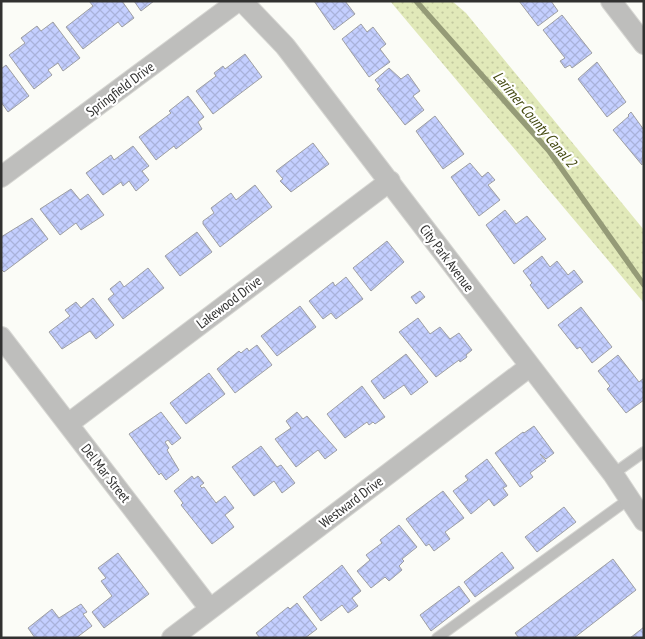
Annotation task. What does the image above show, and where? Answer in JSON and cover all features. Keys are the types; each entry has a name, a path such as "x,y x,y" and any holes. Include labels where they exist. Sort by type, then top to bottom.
{"street":[{"name":"Springfield Drive","path":"1,177 238,1"},
{"name":"City Park Avenue","path":"242,1 285,46 390,181 613,474 644,521"},
{"path":"611,1 644,44"},
{"name":"Lakewood Drive","path":"68,424 390,181"},
{"name":"Del Mar Street","path":"1,337 210,609"},
{"name":"Westward Drive","path":"172,638 530,367"}],"lane":[{"path":"613,474 644,452"},
{"path":"437,638 629,499"}],"green space":[{"path":"390,1 452,1 466,13 644,230 644,303"}],"building":[{"path":"89,1 122,1 134,18 122,27 118,22 83,49 66,27 93,6"},
{"path":"134,1 154,1 141,11"},
{"path":"314,1 345,1 355,14 334,30"},
{"path":"519,1 551,1 558,11 538,26"},
{"path":"562,15 592,53 572,68 570,65 565,68 560,61 565,58 543,30"},
{"path":"53,22 80,58 63,71 58,63 48,70 52,75 34,89 9,55 25,43 21,38 37,26 41,31"},
{"path":"361,24 367,32 373,27 386,44 380,49 390,62 369,77 342,39"},
{"path":"245,54 262,77 213,114 196,91 216,76 214,73 223,66 225,69"},
{"path":"597,62 626,102 607,117 578,79"},
{"path":"6,65 29,96 8,112 1,102 1,69"},
{"path":"389,68 401,79 408,74 420,91 413,96 424,110 405,125 377,89 380,86 375,80"},
{"path":"188,96 204,117 198,122 202,129 176,149 174,146 156,160 139,137 171,113 169,111"},
{"path":"631,112 644,130 642,165 613,130"},
{"path":"435,116 464,154 443,169 416,131"},
{"path":"313,143 329,164 291,192 280,181 283,179 276,171"},
{"path":"133,146 149,166 142,171 149,180 136,191 129,181 123,186 121,182 103,195 86,173 111,155 114,160"},
{"path":"470,163 482,177 488,172 495,180 488,185 500,200 479,216 451,177"},
{"path":"255,185 272,207 220,247 203,224 203,221 214,213 211,208 231,193 236,200"},
{"path":"71,189 80,200 88,194 104,215 81,230 76,223 60,235 40,209"},
{"path":"505,210 516,224 527,216 546,239 514,264 486,225"},
{"path":"32,218 48,239 4,272 1,269 1,237"},
{"path":"197,232 212,252 180,276 165,256"},
{"path":"387,241 404,262 371,291 353,268"},
{"path":"542,256 550,267 557,261 568,275 574,270 583,282 548,309 530,285 532,283 523,271"},
{"path":"148,268 164,288 123,319 108,299 114,294 110,289 120,281 124,287"},
{"path":"346,277 363,299 336,319 331,313 323,319 309,301 333,282 335,286"},
{"path":"420,291 425,297 416,304 411,297"},
{"path":"93,298 114,325 96,339 90,331 62,349 49,332 70,316 65,310 76,302 81,308"},
{"path":"300,306 316,327 277,356 261,336"},
{"path":"581,307 612,347 592,363 580,347 577,349 558,325"},
{"path":"418,318 430,334 440,327 450,339 459,333 472,350 466,355 467,357 460,362 459,360 436,377 399,332"},
{"path":"257,345 272,365 235,393 217,369 239,351 241,353 247,348 249,351"},
{"path":"406,354 428,382 411,395 404,385 384,399 371,381"},
{"path":"618,355 639,382 644,378 644,400 626,413 607,389 610,386 598,371"},
{"path":"209,373 225,394 186,424 170,403"},
{"path":"362,386 385,417 375,424 373,422 369,425 367,422 345,438 327,414"},
{"path":"161,412 181,438 172,445 168,440 165,442 169,448 167,450 179,470 166,480 161,473 159,475 129,434"},
{"path":"297,412 303,419 307,416 337,450 325,459 318,450 296,467 275,439 291,428 286,421"},
{"path":"534,426 554,453 546,459 540,454 546,461 530,473 533,477 520,487 495,453"},
{"path":"261,446 277,467 281,465 295,483 282,493 274,481 254,496 232,467"},
{"path":"487,459 507,486 503,488 508,495 494,506 489,499 471,514 453,491 468,480 465,476"},
{"path":"192,476 194,479 198,476 204,483 200,486 204,487 216,503 225,496 234,508 225,515 234,527 212,544 181,505 183,503 174,491"},
{"path":"443,491 464,518 445,532 450,539 434,551 429,544 426,546 406,519"},
{"path":"564,507 576,522 537,552 525,537"},
{"path":"399,525 417,547 402,559 404,561 399,566 402,570 389,581 385,577 371,588 357,571 370,560 366,555 382,543 380,540"},
{"path":"502,552 514,568 475,597 464,582"},
{"path":"118,553 149,594 104,628 92,612 112,596 101,581 106,578 98,568"},
{"path":"613,559 636,590 574,638 519,638 515,633"},
{"path":"342,565 361,591 352,598 358,606 348,613 342,605 321,621 303,597"},
{"path":"459,586 470,601 431,631 420,615"},
{"path":"297,603 317,629 305,638 260,638 256,633 288,607 290,609"},
{"path":"81,604 87,612 83,614 92,626 76,638 35,638 28,628 52,609 59,618"},
{"path":"644,627 644,638 630,638"}],"waterway":[{"name":"Larimer County Canal 2","path":"416,1 549,151 644,285"}]}
